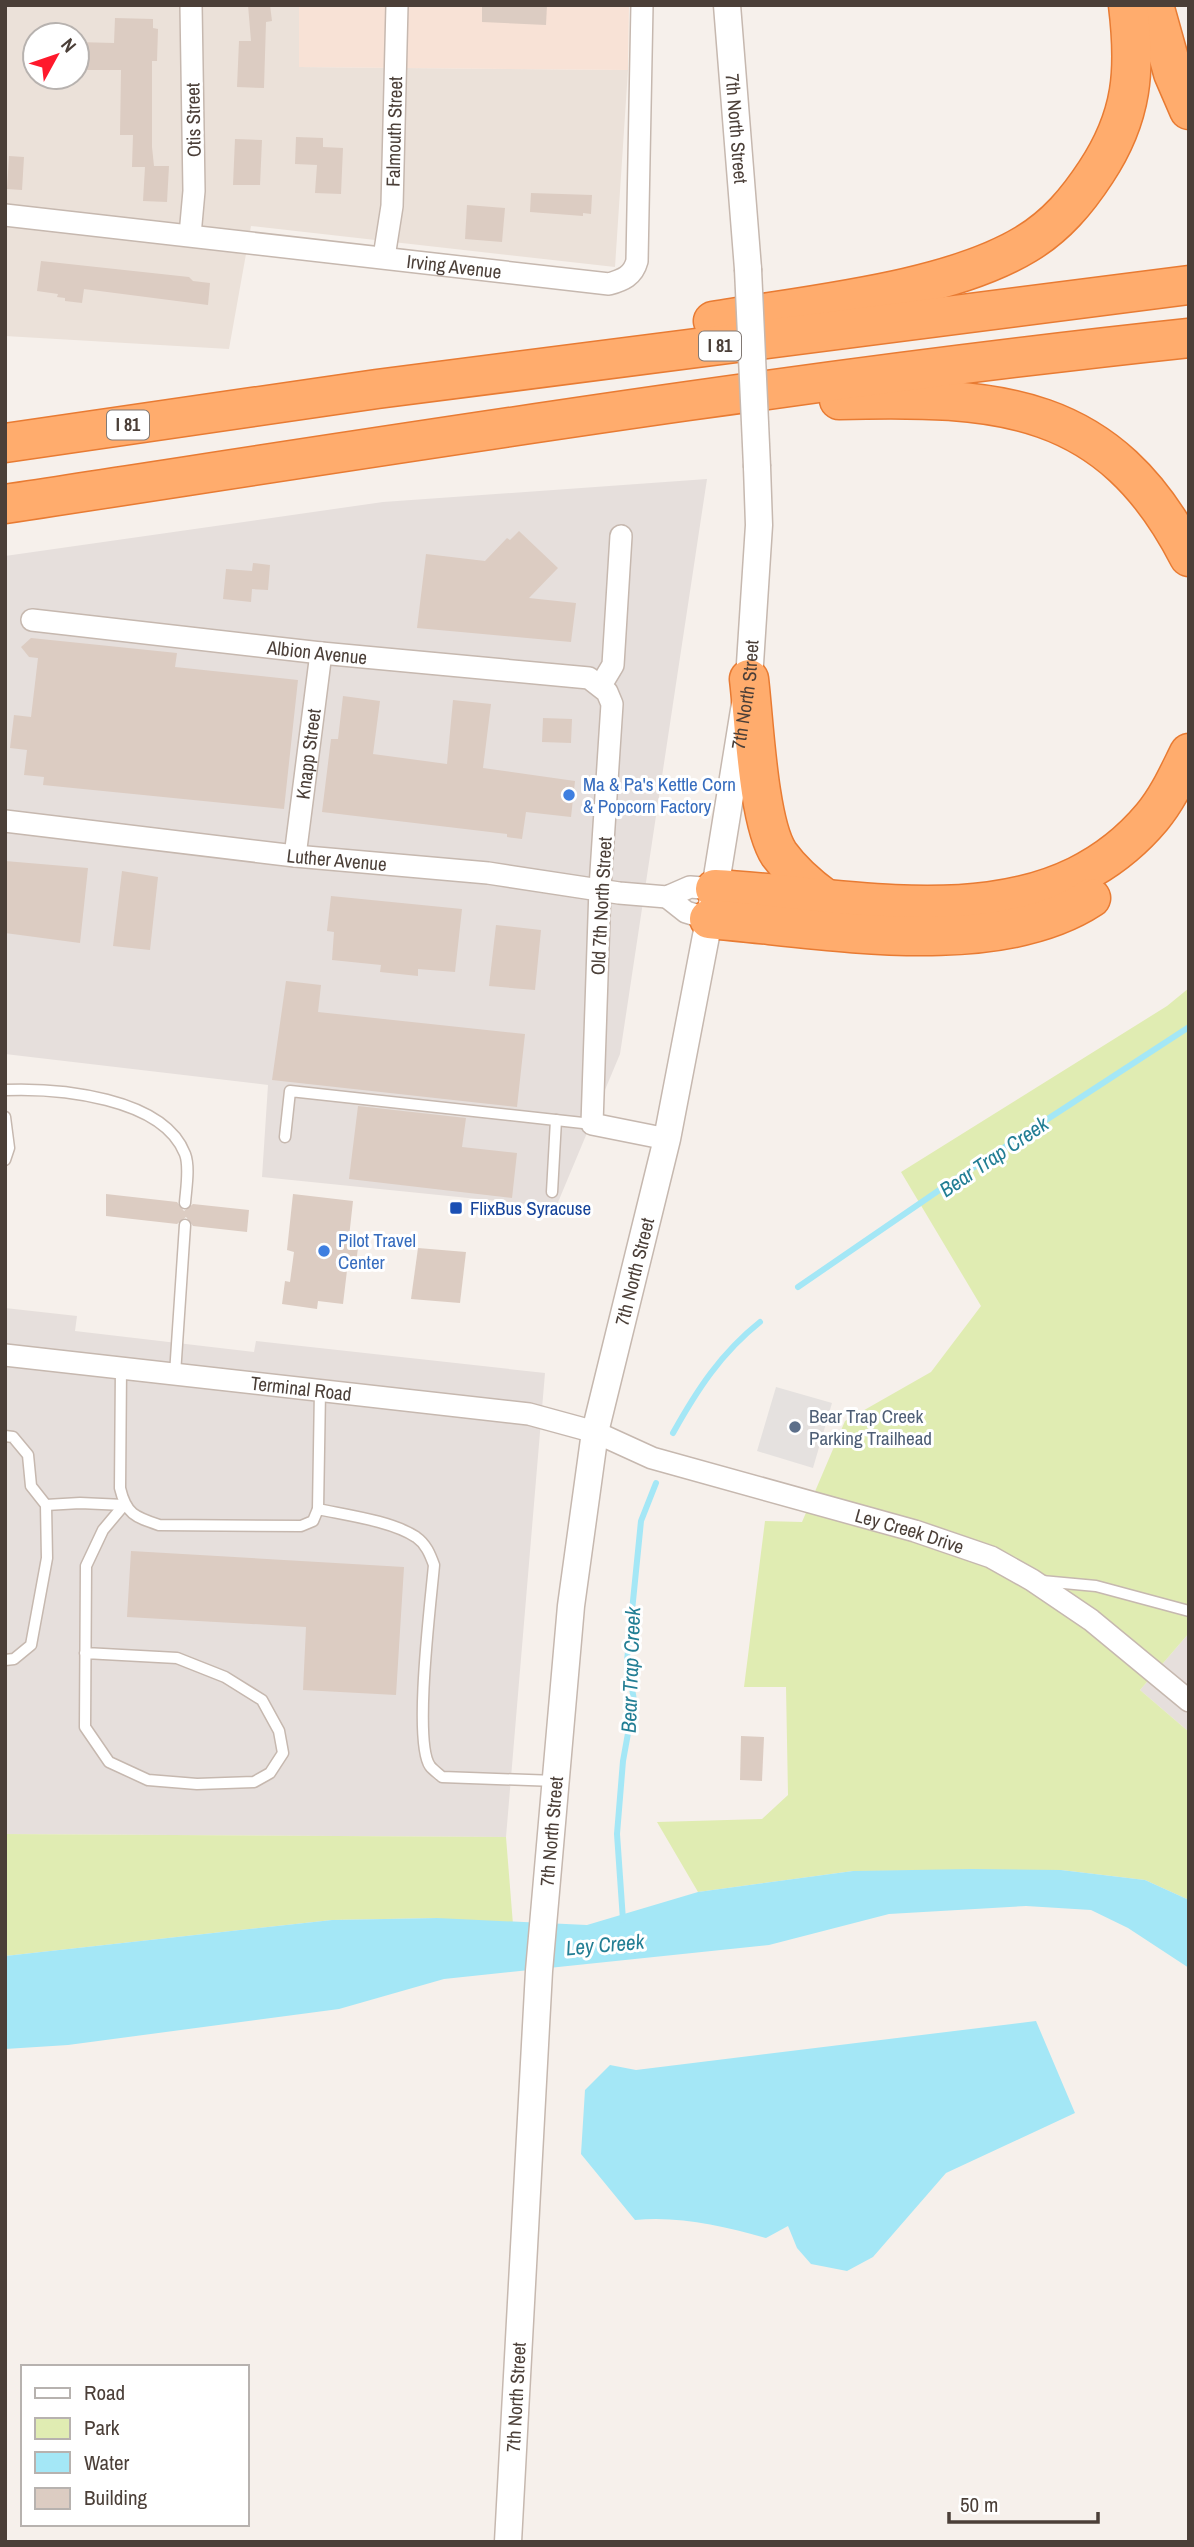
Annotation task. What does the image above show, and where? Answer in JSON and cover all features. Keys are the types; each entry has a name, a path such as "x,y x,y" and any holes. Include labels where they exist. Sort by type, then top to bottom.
{"highway":[{"path":"251,408 850,298 942,278 989,262 1027,244 1055,223 1080,197 1106,157 1126,113 1131,90 1132,44 1128,5"},
{"path":"1154,5 1172,73 1189,110"},
{"name":"I 81","path":"5,443 1098,294 1189,285"},
{"path":"5,504 659,405 984,360 1189,338"},
{"path":"659,405 967,400 1024,411 1078,433 1110,454 1145,488 1171,522 1189,557"},
{"path":"749,679 764,797 772,837 778,852 804,883 826,898"},
{"path":"712,904 826,898 866,902 989,903 1041,893 1079,878 1117,852 1164,801 1189,753"},
{"path":"712,904 955,936 1001,932 1032,925 1084,903 1120,879 1158,844 1189,801"}],"street":[{"name":"Otis Street","path":"190,235 194,191 191,5"},
{"name":"Falmouth Street","path":"384,257 392,206 397,5"},
{"name":"Irving Avenue","path":"5,215 609,284 623,281 635,270 640,188 642,5"},
{"name":"7th North Street","path":"508,2542 539,1971 571,1606 596,1432 667,1139 712,904 749,679 759,525 748,269 727,5"},
{"path":"601,685 613,665 621,536"},
{"name":"Albion Avenue","path":"32,620 321,653 589,678 601,685"},
{"name":"Knapp Street","path":"295,856 321,653"},
{"name":"Old 7th North Street","path":"592,1124 600,888 612,704 601,685"},
{"name":"Luther Avenue","path":"5,821 295,856 488,873 667,897 686,912 712,904"},
{"name":"Luther Avenue","path":"667,897 690,887 712,904"},
{"path":"592,1124 667,1139"},
{"name":"Terminal Road","path":"5,1355 529,1414 596,1432"},
{"name":"Ley Creek Drive","path":"596,1432 652,1458 915,1531 991,1557 1032,1580 1091,1620 1189,1701"}],"lane":[{"path":"5,1090 79,1095 137,1109 165,1124 186,1155 185,1203"},
{"path":"285,1137 290,1091 592,1124"},
{"path":"5,1117 9,1148 5,1160"},
{"path":"552,1192 556,1120"},
{"path":"175,1374 185,1225"},
{"path":"121,1368 120,1488 124,1505 138,1518 159,1525 301,1526 313,1521 318,1509 320,1390"},
{"path":"5,1436 13,1437 28,1455 31,1486 46,1505 47,1558 31,1645 14,1659 5,1660"},
{"path":"46,1505 124,1505"},
{"path":"86,1653 177,1658 225,1677 262,1700 279,1731 283,1753 270,1773 254,1782 197,1784 148,1780 109,1762 85,1727 86,1566 103,1530 124,1505"},
{"path":"318,1509 372,1521 416,1537 429,1549 434,1565 423,1685 425,1749 430,1766 442,1777 556,1780"},
{"path":"1032,1580 1096,1586 1189,1611"}],"shaded area":[{"path":"5,5 299,5 300,67 628,70 615,267 251,226 229,349 5,336"},
{"path":"299,5 629,5 628,70 299,67"},
{"path":"707,479 620,1054 556,1207 262,1177 268,1085 5,1054 5,556 383,502"},
{"path":"5,1308 77,1316 75,1331 254,1352 256,1341 545,1373 506,1837 5,1834"},
{"name":"Bear Trap Creek Parking Trailhead","path":"776,1387 832,1403 813,1468 757,1451"},
{"path":"1189,1633 1189,1732 1140,1690"}],"green space":[{"path":"1189,988 1189,1633 1140,1690 1189,1732 1189,1900 1145,1880 1061,1870 853,1871 698,1892 657,1822 762,1819 788,1795 786,1687 744,1687 765,1521 802,1522 845,1421 931,1372 981,1306 901,1172 1167,1006"},
{"path":"5,1834 506,1837 514,1937 437,1918 332,1920 5,1956"}],"water":[{"name":"Ley Creek","path":"1061,1870 1145,1880 1189,1900 1189,1968 1128,1928 1091,1910 1026,1906 889,1914 769,1945 444,1979 339,2009 68,2045 5,2049 5,1956 332,1920 437,1918 587,1925 698,1892 853,1871"},
{"path":"1036,2021 1075,2113 946,2173 873,2257 847,2271 811,2264 797,2248 788,2226 766,2238 685,2221 635,2220 581,2154 585,2090 610,2065 636,2070"}],"building":[{"path":"248,5 270,5 272,21 266,22 264,88 237,87 239,41 251,41"},
{"path":"482,5 547,5 546,25 482,22"},
{"path":"115,18 153,19 153,28 158,29 157,61 152,61 152,147 154,166 169,166 167,202 143,201 145,167 132,167 133,135 120,135 121,70 91,70 91,42 114,43"},
{"path":"296,137 323,138 323,147 343,148 341,194 315,193 317,165 295,164"},
{"path":"235,139 262,140 260,185 233,185"},
{"path":"9,156 24,157 22,190 7,189"},
{"path":"531,193 592,195 591,214 583,213 583,216 530,212"},
{"path":"467,205 505,208 502,242 465,239"},
{"path":"41,261 189,277 193,281 210,283 208,305 84,289 82,303 65,301 65,298 57,297 58,294 37,291"},
{"path":"519,531 558,568 529,598 576,603 571,642 417,628 426,554 485,561 507,538 510,540"},
{"path":"253,563 270,565 268,590 252,589 251,602 223,599 226,569 252,571"},
{"path":"31,638 177,653 175,667 298,680 284,809 43,785 44,777 24,775 27,750 10,748 14,715 31,717 38,658 29,657 21,647"},
{"path":"343,696 380,701 373,754 447,764 453,700 491,704 483,768 575,781 571,817 526,812 522,839 507,837 507,834 322,812 331,739 338,739"},
{"path":"543,718 572,719 571,743 542,742"},
{"path":"5,861 88,868 80,943 5,933"},
{"path":"122,871 158,877 150,950 113,946"},
{"path":"331,896 462,909 455,972 418,969 418,976 380,972 381,965 332,960 334,932 327,931"},
{"path":"496,925 541,930 535,990 489,986"},
{"path":"286,981 321,985 318,1012 525,1034 517,1107 272,1080"},
{"path":"358,1106 466,1118 462,1147 517,1153 512,1198 349,1179"},
{"path":"106,1194 177,1202 184,1211 193,1204 249,1210 247,1232 193,1226 186,1217 177,1224 106,1216"},
{"name":"Pilot Travel Center","path":"293,1194 353,1201 348,1246 358,1248 356,1263 348,1262 343,1304 318,1301 317,1309 282,1304 285,1281 290,1282 294,1252 287,1250"},
{"path":"418,1248 466,1252 460,1303 411,1299"},
{"path":"131,1551 404,1567 396,1695 303,1690 306,1627 127,1617"},
{"path":"741,1736 764,1737 762,1781 740,1780"}],"waterway":[{"name":"Bear Trap Creek","path":"798,1287 951,1182 1189,1027"},
{"name":"Bear Trap Creek","path":"673,1433 711,1373 733,1346 760,1322"},
{"name":"Bear Trap Creek","path":"623,1920 617,1834 623,1761 634,1700 627,1661 641,1521 656,1483"}],"place":[{"name":"Ma & Pa's Kettle Corn & Popcorn Factory","path":"569,795"},
{"name":"FlixBus Syracuse","path":"456,1208"},
{"name":"Pilot Travel Center","path":"324,1251"},
{"name":"Bear Trap Creek Parking Trailhead","path":"795,1427"}]}
